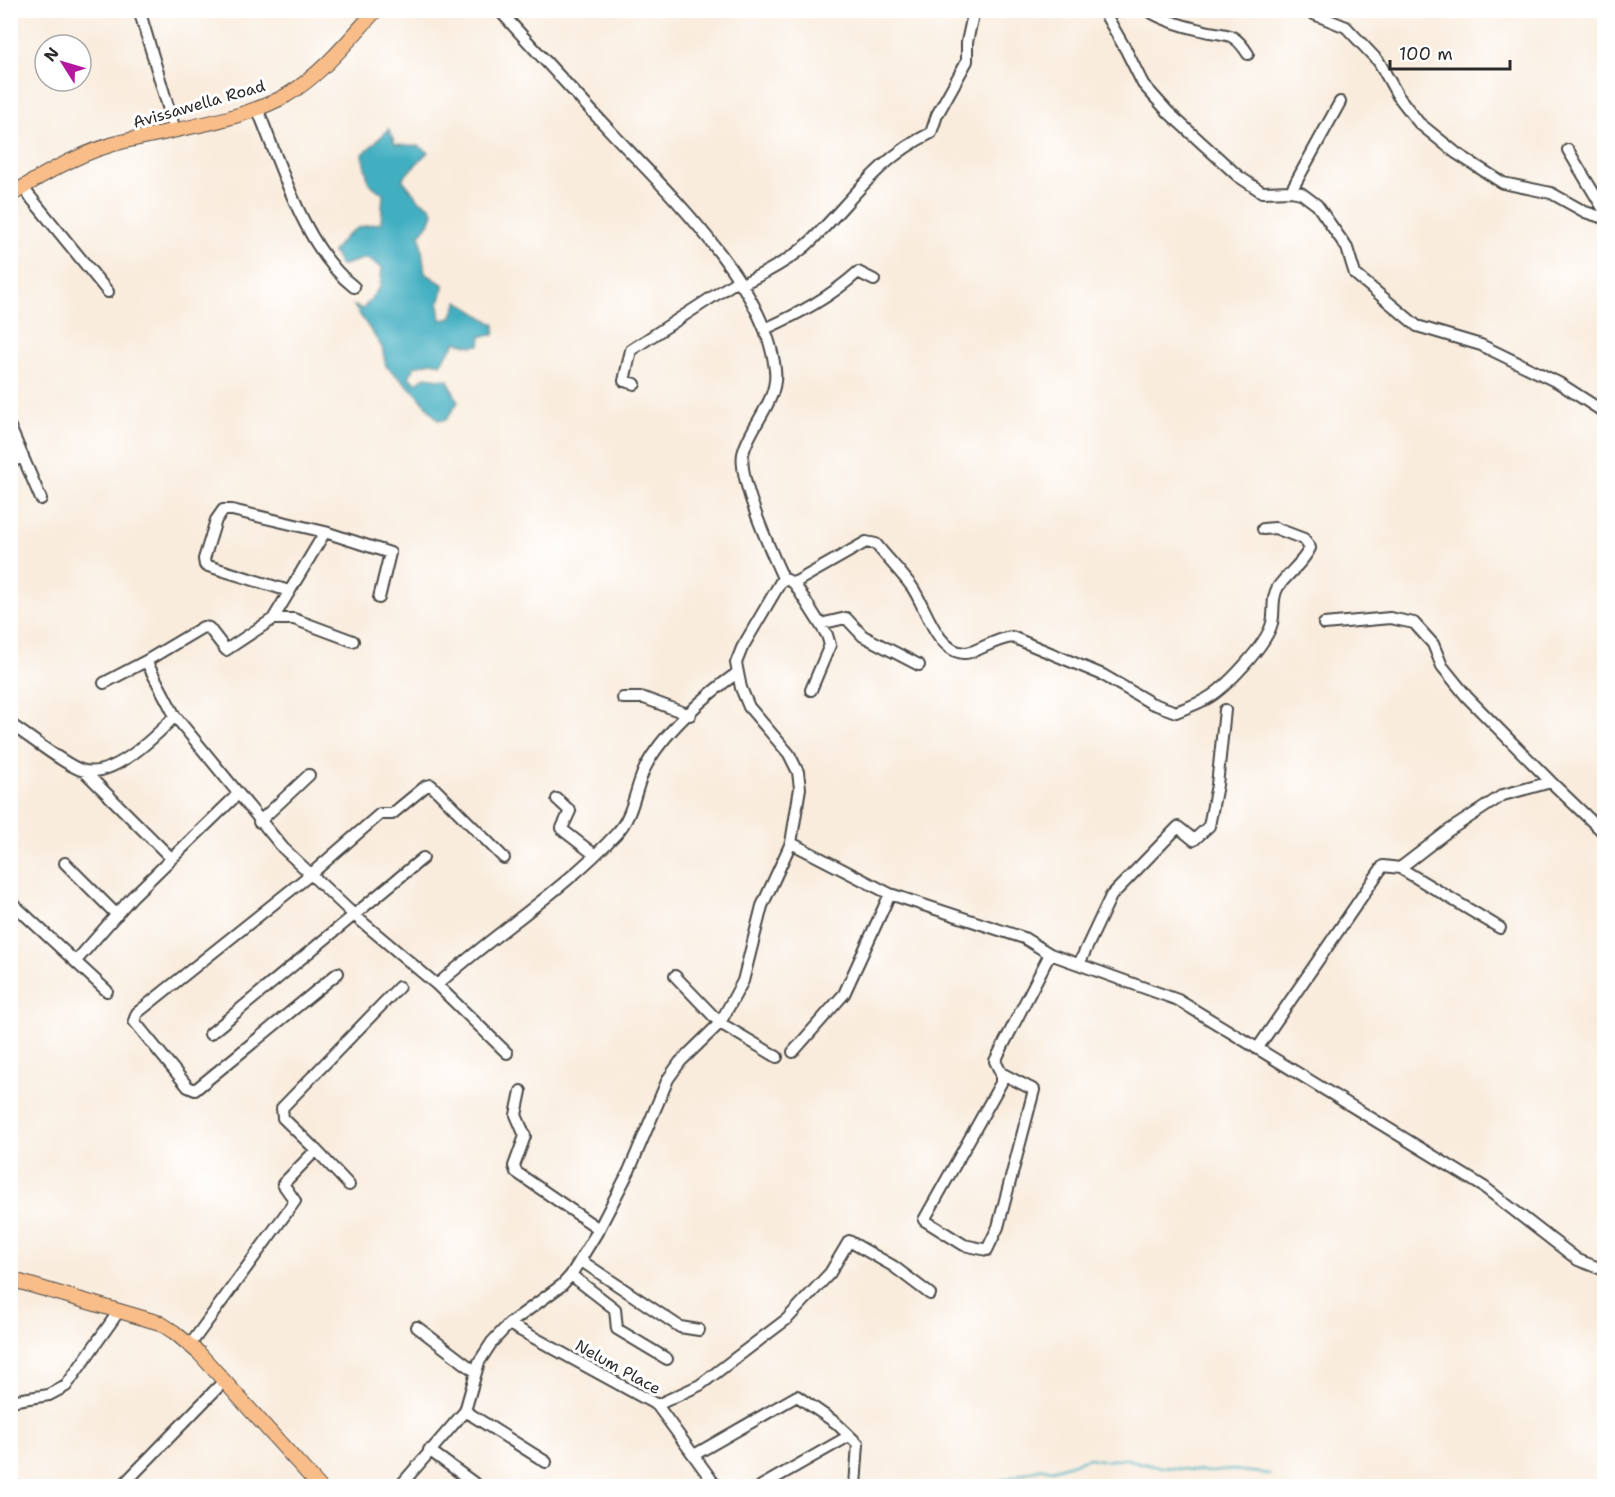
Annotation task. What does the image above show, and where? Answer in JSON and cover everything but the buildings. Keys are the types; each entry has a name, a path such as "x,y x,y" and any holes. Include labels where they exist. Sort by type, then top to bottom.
{"main road":[{"name":"Avissawella Road","path":"10,196 54,168 87,153 123,141 257,108 302,84 334,56 376,10"},
{"path":"10,1279 160,1323 190,1345 319,1486"}],"street":[{"path":"499,10 674,197 705,234 739,283 765,329 776,372 773,390 742,456 745,478 765,538 783,578 795,583 830,645 811,690"},
{"path":"635,384 624,381 631,350 739,283 810,243 881,167 904,146 931,133 937,115 967,61 967,42 974,10"},
{"path":"1103,10 1143,84 1168,113 1238,176 1262,192 1291,190 1301,193 1317,205 1347,248 1354,274 1417,326 1480,345 1559,383 1605,412"},
{"path":"1147,10 1203,31 1226,32 1239,41 1248,54"},
{"path":"1304,10 1346,27 1379,62 1398,96 1419,123 1456,153 1503,183 1551,193 1585,212 1605,218"},
{"path":"140,13 175,130"},
{"path":"1291,190 1340,102"},
{"path":"257,108 313,237 342,277 354,287"},
{"path":"1568,150 1605,210"},
{"path":"22,188 108,292"},
{"path":"765,329 811,309 837,291 858,272 874,280"},
{"path":"10,427 41,499"},
{"path":"10,463 23,456"},
{"path":"289,591 205,565 204,559 219,514 223,510 232,510 325,532 390,553 379,598"},
{"path":"795,583 866,542 876,544 913,588 926,617 955,652 967,654 998,638 1012,637 1103,675 1151,703 1176,712 1208,699 1241,668 1266,636 1272,623 1273,602 1277,588 1305,559 1310,548 1304,539 1275,528 1263,529"},
{"path":"104,683 202,627 209,628 226,650 273,619 325,532"},
{"path":"400,1486 465,1411 484,1353 508,1324 562,1285 570,1275 599,1229 629,1171 668,1079 680,1062 720,1023 743,981 762,906 791,843 800,788 798,772 789,754 749,707 737,673 736,663 742,648 783,578"},
{"path":"820,624 846,618 864,636 919,665"},
{"path":"1324,624 1390,618 1414,623 1433,644 1442,666 1467,697 1551,783 1605,833"},
{"path":"273,619 294,619 353,641"},
{"path":"146,661 175,716 259,822 354,915 437,985 507,1053"},
{"path":"437,985 595,855 623,826 632,810 645,769 655,751 718,687 737,673"},
{"path":"623,698 652,700 690,714"},
{"path":"1078,964 1111,896 1178,827 1194,840 1209,826 1217,785 1224,710"},
{"path":"84,771 102,768 134,755 175,716"},
{"path":"10,724 84,771 171,858"},
{"path":"259,822 309,775"},
{"path":"1400,868 1448,831 1503,795 1551,783"},
{"path":"338,973 195,1090 189,1087 134,1022 137,1013 310,874 380,814 392,814 419,789 431,785 504,858"},
{"path":"76,961 171,858 238,794"},
{"path":"557,800 570,811 562,828 564,831 595,855"},
{"path":"791,843 890,894 1024,938 1050,954 1178,1000 1484,1187 1578,1260 1605,1270"},
{"path":"210,1034 423,858"},
{"path":"65,863 117,915"},
{"path":"1257,1049 1383,866 1400,868 1500,928"},
{"path":"793,1052 844,994 890,894"},
{"path":"10,901 107,991"},
{"path":"1001,1073 1034,1090 998,1227 987,1250 964,1245 924,1220 1001,1083 1001,1073 995,1061 1050,954"},
{"path":"675,976 720,1023 777,1057"},
{"path":"349,1185 280,1114 282,1108 399,987"},
{"path":"521,1091 516,1115 525,1136 514,1166 516,1172 599,1229"},
{"path":"190,1345 295,1201 283,1184 316,1150"},
{"path":"657,1405 700,1385 787,1319 830,1273 849,1241 893,1266 930,1293"},
{"path":"580,1260 680,1327 699,1330"},
{"path":"570,1275 615,1309 617,1329 667,1359"},
{"path":"10,1401 49,1395 66,1386 119,1311"},
{"name":"Nelum Place","path":"508,1324 657,1405 716,1486"},
{"path":"417,1327 476,1372"},
{"path":"122,1486 224,1381"},
{"path":"694,1455 797,1396 836,1423 858,1444 855,1486"},
{"path":"465,1411 546,1462"},
{"path":"761,1486 849,1436"},
{"path":"429,1450 478,1486"}],"water":[{"path":"389,129 395,144 419,146 428,152 402,179 419,200 430,206 433,212 430,222 420,235 425,273 444,285 439,304 441,320 451,318 458,301 495,325 494,335 481,336 480,345 472,346 456,342 440,364 432,362 415,366 409,377 416,383 425,377 448,380 458,402 446,420 438,420 417,394 386,366 382,347 354,306 363,309 380,287 382,268 366,258 341,266 333,252 353,230 381,223 383,194 369,183 362,155"}],"waterway":[{"path":"980,1486 1043,1468 1052,1470 1089,1458 1106,1461 1123,1458 1153,1466 1211,1472 1232,1470 1270,1474"}]}
